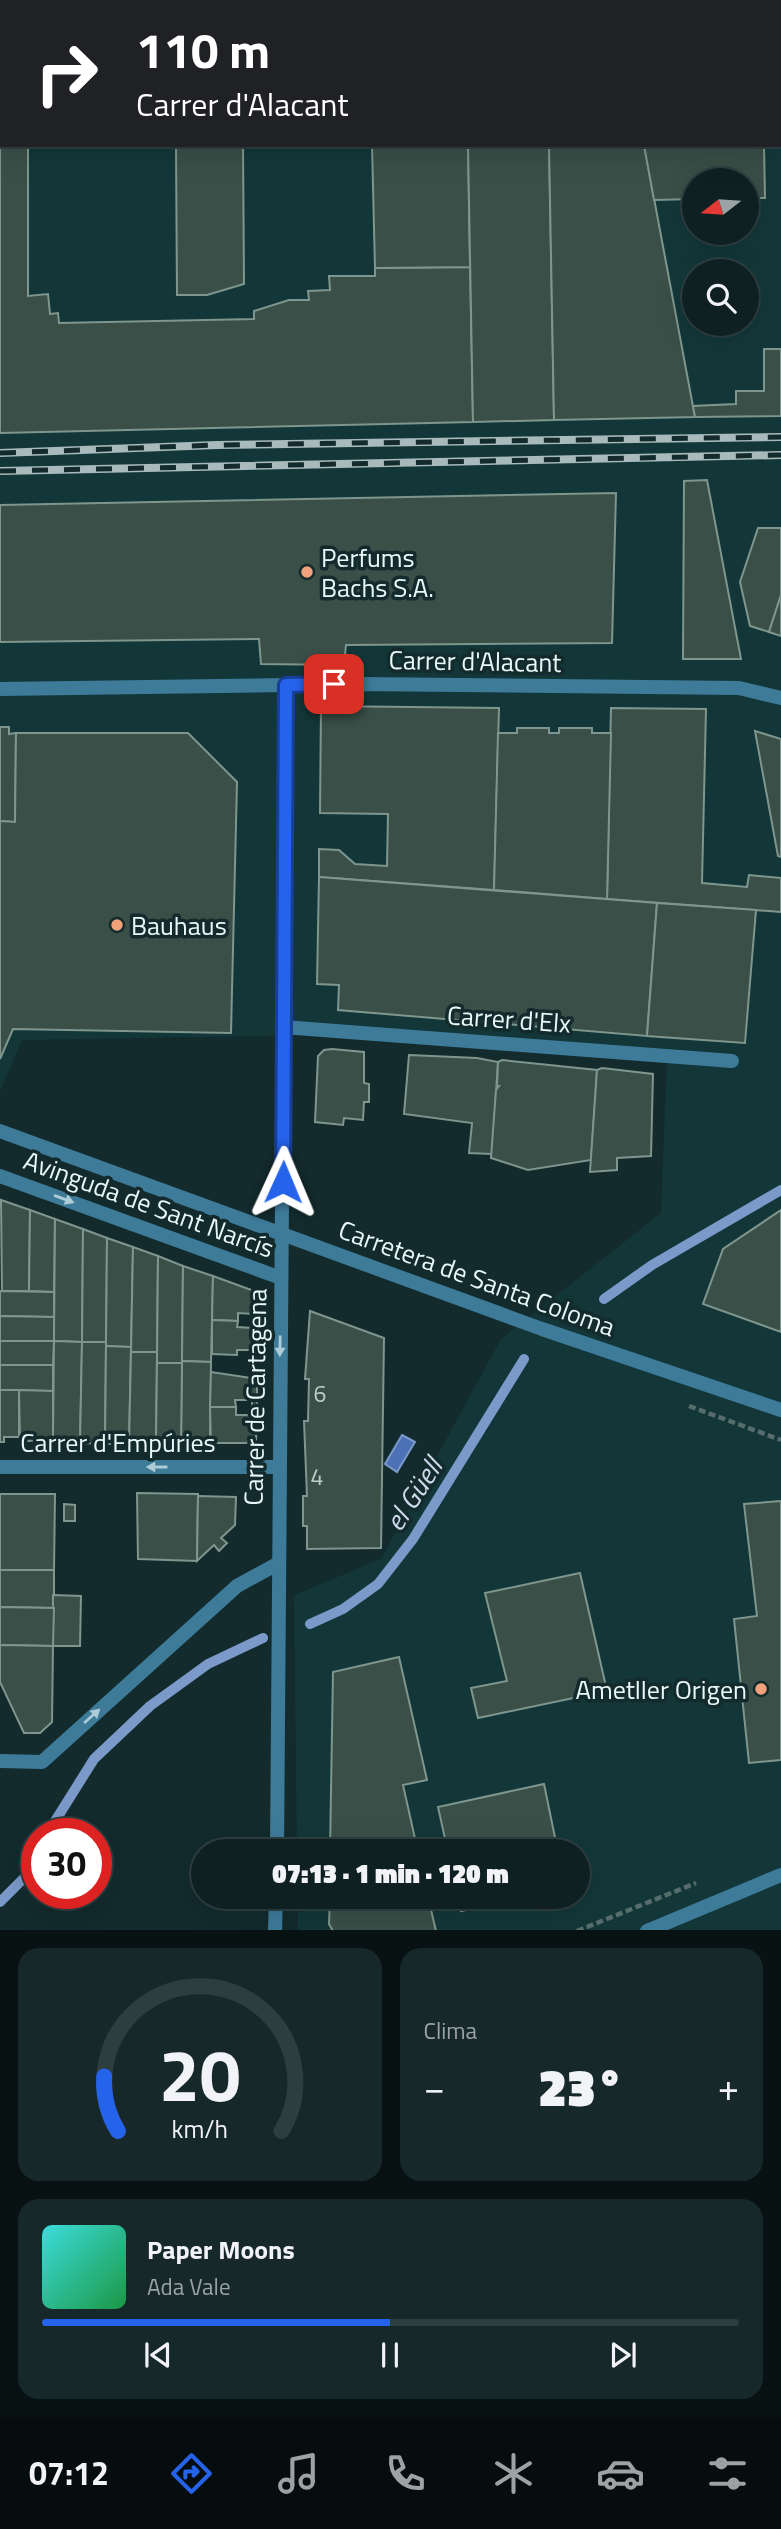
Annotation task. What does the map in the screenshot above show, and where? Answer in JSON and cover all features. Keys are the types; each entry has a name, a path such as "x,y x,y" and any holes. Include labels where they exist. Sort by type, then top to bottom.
{"street":[{"name":"Carrer d'Alacant","path":"0,689 286,685 739,688 781,698"},
{"name":"Carrer de Cartagena","path":"276,1839 286,685"},
{"name":"Carrer d'Elx","path":"283,1027 732,1061"},
{"name":"Carretera de Santa Coloma","path":"0,1131 542,1329 781,1410"},
{"name":"Avinguda de Sant Narcís","path":"0,1176 281,1278"},
{"name":"Carrer d'Empúries","path":"0,1467 279,1467"},
{"path":"0,1761 42,1762 237,1586 279,1563"},
{"path":"647,1930 781,1875"},
{"path":"275,1930 276,1909"}],"path":[{"path":"577,1930 705,1879"}],"shaded area":[{"path":"0,147 781,147 781,1930 298,1930 298,1909 590,1909 590,1839 297,1839 294,1595 381,1559 501,1339 661,1213 667,1060 306,1035 22,1040 0,1091"}],"water":[{"path":"402,1435 415,1442 397,1472 385,1464"}],"building":[{"path":"0,147 28,147 28,296 48,294 50,314 58,313 59,323 254,319 254,311 289,300 309,300 308,291 330,290 329,276 375,276 375,268 470,267 473,422 0,433"},
{"path":"176,147 243,147 244,284 207,295 177,295"},
{"path":"372,147 468,147 470,267 375,268"},
{"path":"468,147 549,147 554,420 473,422"},
{"path":"549,147 644,147 695,417 554,420"},
{"path":"644,147 764,147 765,198 760,198 760,168 682,168 682,199 654,200"},
{"path":"764,349 781,349 781,416 695,417 693,406 736,404 736,391 764,391"},
{"path":"707,480 741,659 683,659 684,481"},
{"name":"Perfums Bachs S.A.","path":"616,493 612,643 346,645 344,665 261,664 259,639 0,642 0,505"},
{"path":"758,528 781,528 781,595 769,632 750,626 740,582"},
{"path":"781,595 781,636 769,632"},
{"path":"321,706 499,708 494,890 319,877 319,849 339,850 355,864 387,866 388,814 320,813"},
{"path":"611,708 706,709 702,883 747,887 749,875 781,878 781,912 607,899"},
{"path":"0,727 9,727 9,734 16,733 15,822 0,821"},
{"path":"517,728 549,728 549,733 559,733 559,728 592,728 592,733 611,733 607,899 494,890 498,733 517,733"},
{"path":"755,731 781,739 781,857 778,856"},
{"name":"Bauhaus","path":"16,733 188,733 237,782 231,1033 13,1029 0,1059 0,821 15,822"},
{"path":"319,877 657,903 647,1036 338,1010 339,985 317,984"},
{"path":"657,903 756,910 745,1043 647,1036"},
{"path":"324,1050 364,1052 364,1083 369,1084 369,1102 364,1102 363,1120 344,1118 343,1125 315,1122 318,1056"},
{"path":"409,1055 477,1058 498,1062 492,1154 469,1153 472,1123 404,1114"},
{"path":"502,1060 597,1070 591,1160 528,1170 491,1158 496,1090 499,1086 498,1062"},
{"path":"602,1068 653,1074 651,1156 617,1158 617,1170 590,1172 597,1070"},
{"path":"1,1200 30,1210 29,1291 2,1291"},
{"path":"30,1210 55,1219 54,1292 29,1291"},
{"path":"781,1210 781,1332 703,1304 723,1249"},
{"path":"55,1219 83,1229 82,1342 54,1341"},
{"path":"83,1229 107,1238 106,1342 82,1342"},
{"path":"107,1238 133,1247 131,1347 106,1346"},
{"path":"133,1247 158,1256 157,1352 131,1352"},
{"path":"158,1256 183,1266 182,1363 157,1363"},
{"path":"183,1266 213,1276 211,1362 182,1361"},
{"path":"213,1276 254,1291 254,1314 238,1313 238,1321 212,1320"},
{"path":"0,1291 54,1292 54,1317 0,1316"},
{"path":"310,1311 384,1338 381,1548 307,1549 307,1526 303,1526 303,1496 307,1496 304,1421 308,1421 309,1379 305,1379"},
{"path":"0,1316 54,1317 54,1341 0,1341"},
{"path":"212,1320 238,1321 237,1327 253,1328 253,1350 237,1350 237,1355 212,1354"},
{"path":"0,1341 54,1341 53,1365 0,1365"},
{"path":"54,1341 82,1342 80,1443 58,1443 58,1438 53,1438"},
{"path":"82,1342 106,1342 105,1444 80,1443"},
{"path":"106,1346 131,1347 129,1444 105,1444"},
{"path":"131,1352 157,1352 156,1443 129,1444"},
{"path":"182,1361 211,1362 210,1437 206,1437 206,1443 181,1443"},
{"path":"157,1363 182,1363 181,1443 156,1443"},
{"path":"0,1365 53,1365 53,1391 0,1390"},
{"path":"211,1372 257,1379 257,1407 252,1407 252,1400 235,1400 236,1407 210,1407"},
{"path":"0,1390 19,1390 19,1437 4,1437 4,1442 0,1442"},
{"path":"19,1390 53,1391 53,1438 20,1442"},
{"path":"210,1407 236,1407 236,1415 251,1415 252,1407 257,1407 256,1443 211,1443"},
{"path":"137,1493 198,1494 197,1561 138,1559"},
{"path":"0,1494 55,1494 54,1570 0,1570"},
{"path":"198,1496 236,1497 235,1525 221,1538 227,1543 219,1551 214,1545 197,1561"},
{"name":"Ametller Origen","path":"781,1501 781,1760 749,1763 734,1619 757,1616 744,1504"},
{"path":"64,1504 75,1505 75,1521 64,1521"},
{"path":"0,1570 54,1570 54,1608 0,1607"},
{"path":"580,1573 607,1691 478,1718 471,1688 507,1681 485,1593"},
{"path":"53,1595 81,1596 80,1646 53,1646"},
{"path":"0,1607 54,1608 53,1646 0,1645"},
{"path":"0,1645 53,1646 52,1722 40,1733 24,1733 0,1682"},
{"path":"399,1657 427,1780 403,1785 415,1839 330,1839 333,1672"},
{"path":"544,1784 555,1839 445,1839 438,1807"},
{"path":"330,1909 431,1909 436,1930 332,1930 329,1924"}],"waterway":[{"name":"el Güell","path":"604,1299 652,1265 781,1190"},
{"name":"el Güell","path":"310,1624 343,1609 378,1584 413,1539 524,1359"},
{"name":"el Güell","path":"57,1818 94,1759 150,1706 208,1664 263,1638"},
{"name":"el Güell","path":"0,1902 21,1881"}],"railway":[{"path":"0,453 217,445 781,437"},
{"path":"0,471 781,455"}],"place":[{"name":"Perfums Bachs S.A.","path":"307,572"},
{"name":"Bauhaus","path":"117,925"},
{"name":"Ametller Origen","path":"761,1689"}],"route":[{"path":"283,1182 286,685 334,684"}]}
